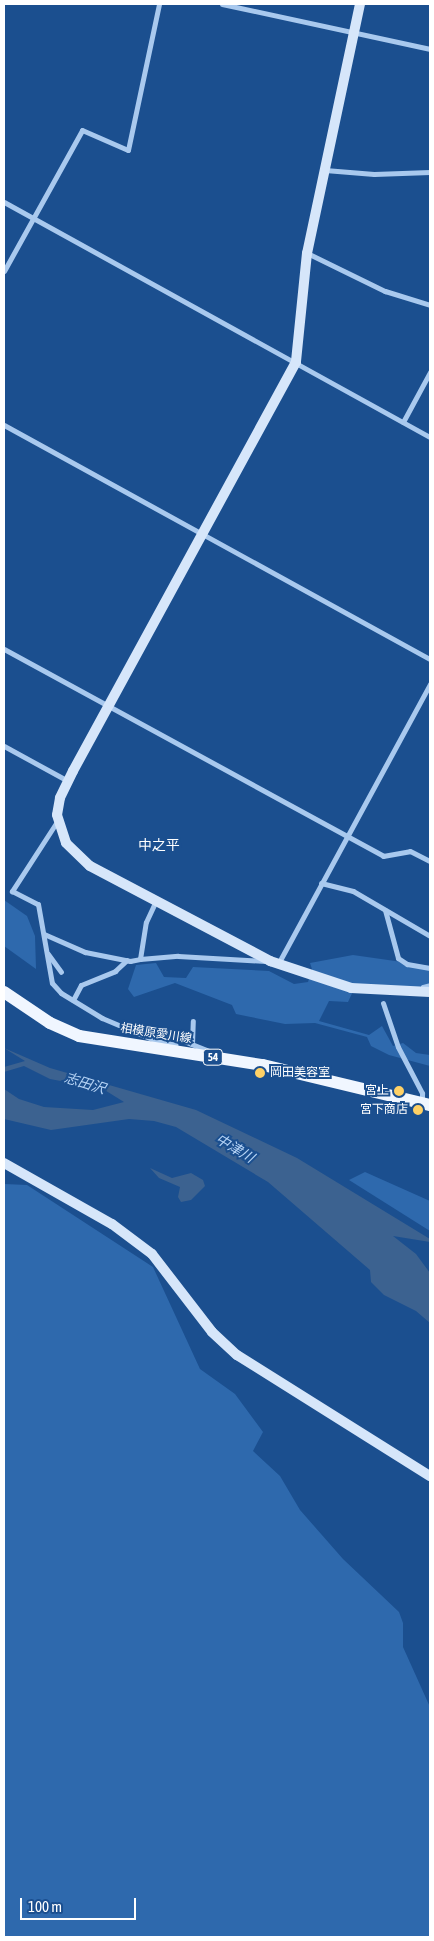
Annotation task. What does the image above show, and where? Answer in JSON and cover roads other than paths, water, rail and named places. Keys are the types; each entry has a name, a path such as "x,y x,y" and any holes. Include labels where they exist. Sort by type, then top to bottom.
{"main road":[{"name":"相模原愛川線","path":"4,992 67,1032 309,1074 426,1104"}],"street":[{"path":"4,272 82,130 128,150 159,4"},
{"path":"222,4 430,48"},
{"path":"360,4 307,254 296,362 68,781 60,798 58,820 66,843 78,857 156,901 274,962 356,989 428,989"},
{"path":"324,170 374,174 430,172"},
{"path":"4,202 430,437"},
{"path":"307,254 385,291 430,305"},
{"path":"403,422 430,372"},
{"path":"4,425 430,659"},
{"path":"4,649 383,856 410,851 430,861"},
{"path":"274,962 321,883 430,684"},
{"path":"4,746 68,781"},
{"path":"58,820 12,888 38,904 52,984 102,1018 154,1040 175,1045 176,1051"},
{"path":"321,883 346,888 430,936"},
{"path":"140,959 146,922 156,901"},
{"path":"385,910 398,958 407,964 430,968"},
{"path":"44,934 85,952 126,960 178,956 274,962"},
{"path":"47,953 60,972"},
{"path":"73,1000 81,985 115,971 126,960"},
{"path":"383,1003 398,1047 426,1104"},
{"path":"192,1044 193,1021"},
{"path":"158,1032 218,1053 219,1058"},
{"path":"4,1163 112,1224 152,1254 212,1332 237,1354 430,1476"}],"water":[{"path":"4,1048 50,1068 196,1110 297,1158 430,1239 430,1242 393,1236 416,1254 430,1273 430,1323 416,1311 384,1295 371,1282 370,1270 268,1182 176,1127 154,1121 129,1119 51,1130 4,1119 4,1089 19,1099 44,1107 93,1110 124,1102 103,1089 50,1079 24,1066 4,1072 4,1067 25,1061"},
{"path":"150,1168 172,1178 191,1173 203,1180 205,1186 191,1200 181,1202 178,1197 180,1187 159,1178"}],"place":[{"name":"岡田美容室","path":"260,1073"},
{"name":"宮上","path":"399,1091"},
{"name":"宮下商店","path":"418,1110"}],"district":[{"name":"中之平","path":"159,845"}],"water label":[{"name":"志田沢","path":"85,1083"},
{"name":"中津川","path":"235,1148"}]}
